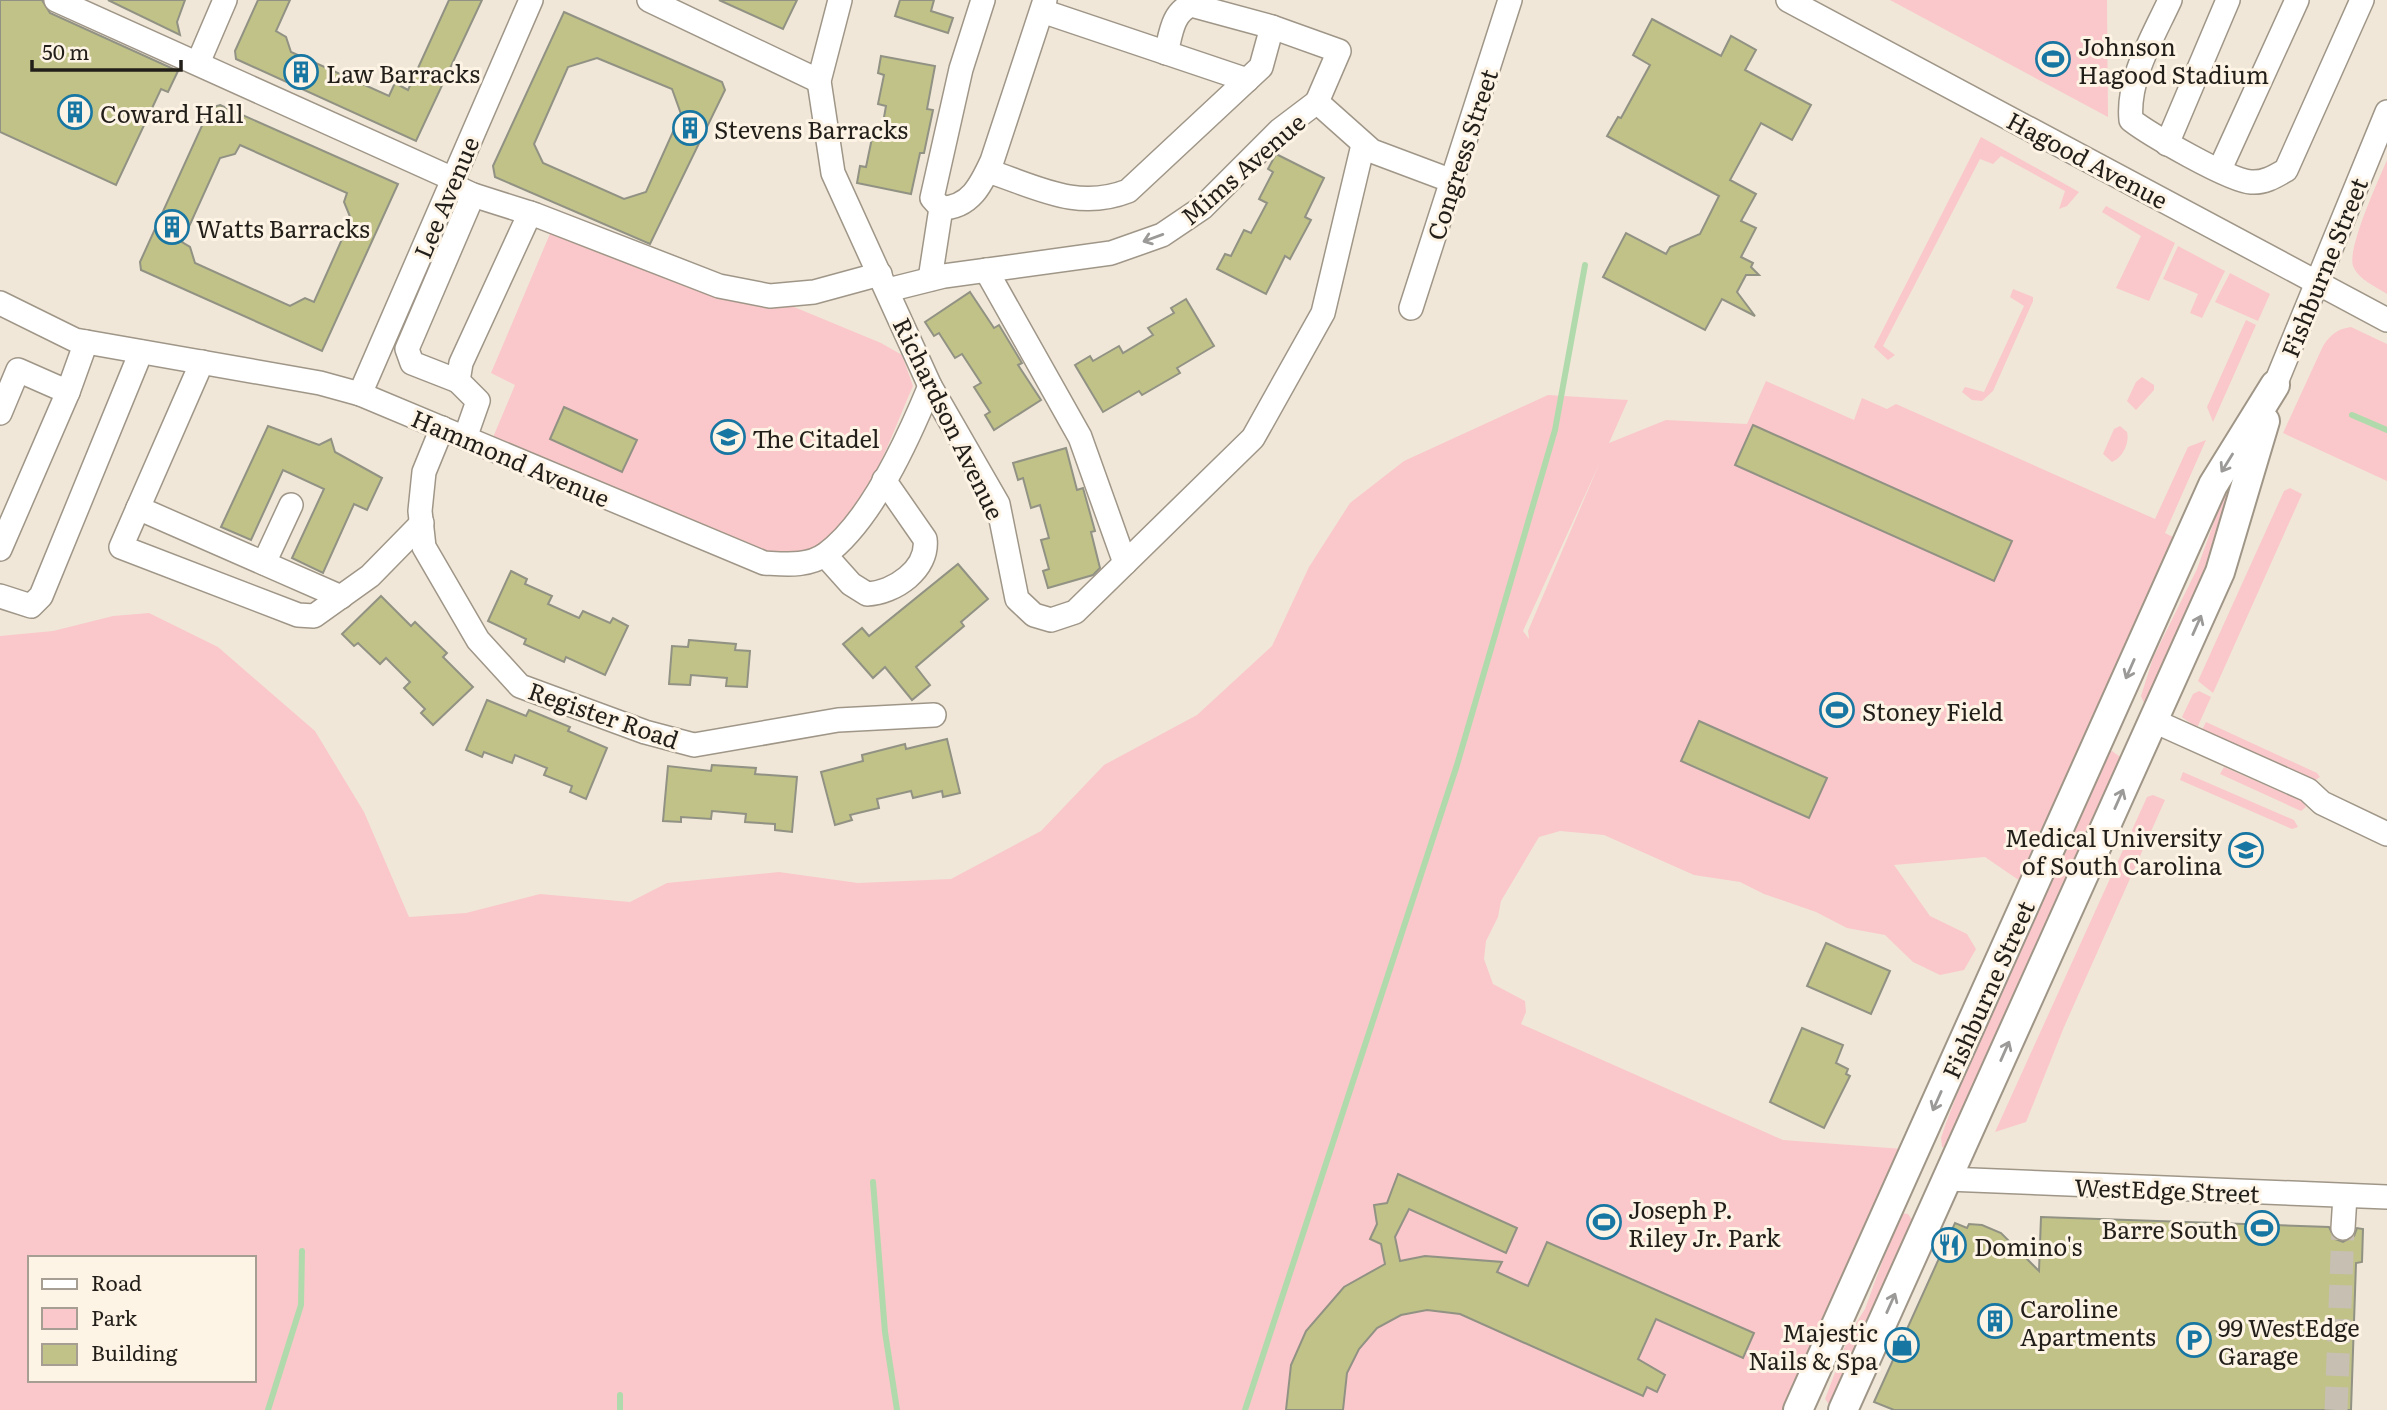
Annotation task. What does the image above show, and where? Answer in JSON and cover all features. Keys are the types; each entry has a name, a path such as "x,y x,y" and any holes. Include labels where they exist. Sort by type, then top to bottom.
{"main road":[{"name":"Fishburne Street","path":"1798,1410 2213,485 2275,384"},
{"name":"Fishburne Street","path":"1843,1410 2220,572 2275,384"},
{"path":"2110,715 2152,727"},
{"path":"1896,1192 1945,1183"}],"street":[{"path":"56,0 453,179 460,189 473,195 407,349 412,363 458,381 478,401 465,438"},
{"path":"198,63 225,0"},
{"name":"Lee Avenue","path":"360,394 531,0"},
{"path":"649,0 819,81"},
{"name":"Richardson Avenue","path":"840,0 819,81 832,173 930,386 998,504 1017,599 1034,615 1051,620 1075,612 1253,438 1322,313 1363,145"},
{"path":"983,0 961,69 932,198 941,208 954,208 968,201 981,185 1043,6 1166,53 1247,80"},
{"name":"Congress Street","path":"1411,308 1510,0"},
{"name":"Hagood Avenue","path":"1788,0 2317,280 2387,320"},
{"path":"2167,144 2228,0"},
{"path":"2220,169 2297,0"},
{"path":"2162,5 2129,104 2131,120 2167,144 2249,183 2266,181 2286,170 2362,0"},
{"path":"1166,53 1174,20 1182,8 1191,5 1272,27 1339,51 1317,102"},
{"path":"988,171 1078,200 1104,200 1128,191 1261,67 1272,27"},
{"name":"Mims Avenue","path":"473,195 530,213 719,286 770,296 930,279 1111,253 1162,235 1202,208 1280,130 1317,102 1363,145 1389,159 1452,181"},
{"name":"Fishburne Street","path":"2275,384 2387,111"},
{"path":"930,279 941,208"},
{"path":"458,381 461,363 530,213"},
{"path":"986,270 1080,437 1125,563"},
{"path":"407,284 431,294"},
{"name":"Hammond Avenue","path":"0,303 75,340 320,383 360,394 764,563 797,565 825,555"},
{"path":"0,549 68,392 86,342"},
{"path":"0,596 31,606 41,596 141,352"},
{"path":"202,362 121,547 298,615 314,616 370,576 422,523"},
{"path":"0,412 18,370 68,392"},
{"path":"884,480 925,539 926,550 916,569 889,590 867,594 851,584 825,555 858,520 884,480 902,454 930,386"},
{"name":"Register Road","path":"442,428 424,472 424,547 478,640 520,686 645,732 694,745 838,720 934,715"},
{"path":"264,564 291,505"},
{"path":"138,508 341,597"},
{"path":"2152,727 2308,790 2322,803 2387,834"},
{"name":"WestEdge Street","path":"1945,1183 2387,1197"},
{"path":"2343,1228 2345,1196"}],"green space":[{"name":"Johnson Hagood Stadium","path":"1890,0 2107,0 2108,117"},
{"path":"1981,137 2079,192 2067,206 2059,209 2065,191 2001,156 1993,164 1980,159 1883,346 1895,355 1888,360 1874,347"},
{"path":"2387,160 2387,294 2359,275 2353,266 2352,257 2365,213"},
{"path":"2106,206 2175,243 2149,301 2116,288 2141,236 2102,212"},
{"path":"555,222 782,302 881,343 902,355 913,386 872,480 843,523 825,540 804,552 777,557 491,442 515,385 491,373"},
{"path":"2178,246 2225,271 2202,318 2190,313 2198,294 2163,279"},
{"path":"2230,273 2270,294 2258,321 2215,302"},
{"path":"2013,289 2033,297 2033,301 1993,391 1982,401 1972,400 1962,392 1965,387 1984,392 2024,306 2010,297"},
{"path":"2246,320 2256,325 2213,422 2207,407"},
{"path":"2351,327 2387,344 2387,481 2283,433 2323,346 2334,333"},
{"path":"2142,377 2154,385 2154,390 2136,410 2127,401 2136,382"},
{"path":"1766,381 1854,420 1862,398 1887,409 1896,404 2155,519 2188,447 2206,440 2165,533 2177,539 2023,883 1985,857 1894,865 1930,916 1967,934 1976,949 1964,970 1940,975 1913,962 1885,935 1847,928 1816,912 1764,894 1740,882 1694,875 1604,835 1560,831 1539,837 1501,901 1498,917 1486,941 1484,959 1493,984 1525,1001 1526,1012 1521,1024 1783,1140 1903,1149 1787,1410 0,1410 0,636 53,631 113,616 149,613 218,647 315,731 364,812 409,917 466,913 540,894 630,902 667,883 779,872 858,883 951,879 1041,831 1104,765 1197,715 1272,646 1309,567 1350,503 1404,461 1548,395 1628,400 1609,443 1666,420 1747,424","holes":["1600,462 1528,631 1529,639 1523,631"]},
{"path":"2120,426 2127,432 2127,441 2122,454 2112,462 2103,454 2114,429"},
{"path":"2230,486 2209,568 2148,703 2144,703 2141,696 2153,658 2197,569 2225,492"},
{"path":"2290,488 2302,494 2213,693 2198,681 2284,491"},
{"path":"2199,691 2211,697 2197,728 2182,717 2193,694"},
{"path":"2206,722 2317,773 2320,777 2314,781 2202,730"},
{"path":"2112,751 2123,759 1946,1148 1942,1147 1941,1138 1946,1123 1990,1008 2107,752"},
{"path":"2224,767 2302,801 2306,807 2301,811 2220,774"},
{"path":"2183,772 2294,820 2298,827 2292,829 2180,780"},
{"path":"2153,795 2165,800 2064,1027 2026,1122 1995,1132 2147,797"},
{"path":"1900,1213 1908,1214 1913,1221 1831,1404 1828,1403 1825,1399 1850,1333 1865,1309"}],"building":[{"name":"Coward Hall","path":"0,0 42,0 50,13 178,71 168,92 161,89 116,185 0,132"},
{"path":"108,0 185,0 177,22 180,35"},
{"name":"Law Barracks","path":"258,0 290,0 276,31 286,37 291,52 389,96 395,83 408,90 449,0 482,0 416,141 236,59 235,51"},
{"path":"719,0 797,0 783,29"},
{"path":"900,0 934,0 931,11 953,18 948,33 895,16"},
{"name":"Stevens Barracks","path":"564,12 722,82 725,90 650,244 495,177 493,166","holes":["597,58 672,89 681,114 646,192 624,199 543,163 534,144 568,67"]},
{"path":"1652,19 1721,56 1731,36 1756,50 1745,70 1811,105 1792,140 1761,123 1730,180 1756,194 1741,221 1756,228 1741,257 1753,263 1751,267 1759,275 1746,275 1737,292 1755,316 1722,299 1705,330 1603,277 1626,233 1666,254 1670,247 1700,234 1719,196 1607,136 1618,117 1621,118 1650,65 1633,55"},
{"path":"881,56 935,66 927,109 933,110 924,153 920,153 911,194 857,183 860,166 866,167 872,138 880,140 886,106 878,104 884,75 878,73"},
{"name":"Watts Barracks","path":"220,105 398,184 322,351 141,270 140,262 210,108","holes":["240,145 347,193 344,202 351,219 314,302 305,298 290,306 195,263 190,247 182,242 220,158 235,154"]},
{"path":"1276,154 1324,178 1305,217 1311,220 1290,259 1285,256 1266,294 1217,269 1225,254 1231,256 1244,230 1251,233 1267,203 1259,199 1273,172 1268,169"},
{"path":"970,292 994,328 999,325 1022,363 1018,365 1041,400 994,430 985,415 990,412 974,387 981,383 962,354 955,358 939,333 934,336 925,322"},
{"path":"1186,299 1214,346 1177,368 1180,373 1142,395 1139,391 1103,412 1075,365 1090,356 1093,361 1119,346 1123,353 1153,335 1148,328 1174,313 1171,308"},
{"path":"564,407 637,440 622,472 550,439"},
{"path":"1753,425 2012,541 1994,581 1735,465"},
{"path":"268,426 319,445 331,439 335,452 382,478 367,510 354,504 323,573 292,558 324,489 283,470 251,540 221,527"},
{"path":"1066,448 1077,490 1083,488 1095,531 1091,532 1100,568 1093,575 1048,588 1043,571 1049,569 1041,540 1049,538 1040,505 1031,508 1023,478 1018,480 1013,463"},
{"path":"958,564 988,599 961,622 964,626 916,667 930,685 912,700 885,667 873,678 843,644 862,628 869,636"},
{"path":"511,571 527,579 525,584 552,596 548,604 579,618 583,611 610,623 613,618 628,626 605,675 566,657 564,662 524,644 526,639 488,621"},
{"path":"381,596 411,626 415,622 447,653 443,657 473,687 433,725 421,713 425,709 404,688 410,682 386,658 380,664 358,643 354,646 342,634"},
{"path":"689,640 736,644 735,650 750,651 747,687 726,686 727,678 691,675 690,685 669,684 672,646 688,647"},
{"path":"487,700 526,716 529,710 570,727 568,731 607,748 586,799 570,792 572,786 544,775 547,768 515,755 512,763 484,752 482,757 466,750"},
{"path":"1699,721 1827,778 1809,818 1681,761"},
{"path":"947,739 960,793 943,797 942,791 913,798 911,791 877,799 879,808 850,815 852,820 835,825 821,772 863,761 862,755 905,744 906,749"},
{"path":"712,765 756,768 755,774 797,777 792,832 775,830 775,824 745,822 746,814 712,811 711,819 681,817 681,822 663,821 668,766 711,771"},
{"path":"1826,943 1890,971 1871,1014 1807,986"},
{"path":"1802,1028 1843,1045 1836,1063 1848,1069 1846,1074 1850,1076 1824,1128 1770,1102"},
{"path":"1398,1174 1517,1228 1506,1253 1409,1209 1395,1237 1400,1261 1425,1256 1502,1262 1497,1272 1528,1286 1547,1242 1754,1333 1743,1358 1656,1319 1638,1359 1665,1375 1657,1392 1647,1387 1643,1396 1460,1314 1427,1310 1401,1315 1377,1328 1359,1349 1347,1373 1343,1410 1286,1410 1291,1365 1306,1331 1344,1287 1385,1264 1381,1244 1370,1239 1377,1224 1374,1205 1387,1203"},
{"path":"2041,1217 2329,1227 2335,1239 2343,1242 2354,1236 2357,1228 2363,1229 2362,1262 2356,1263 2351,1410 1894,1410 1874,1402 1955,1223 1967,1228 1969,1224 1982,1225 2001,1233 2039,1271"}],"waterway":[{"path":"1245,1410 1457,765 1555,430 1585,265"},
{"path":"2352,415 2387,430"},
{"path":"873,1182 885,1332 897,1410"},
{"path":"268,1410 301,1305 302,1251"},
{"path":"620,1395 620,1410"}],"tunnel":[{"path":"2336,1410 2343,1228"}],"place":[{"name":"Johnson Hagood Stadium","path":"2053,59"},
{"name":"Law Barracks","path":"301,72"},
{"name":"Coward Hall","path":"75,112"},
{"name":"Stevens Barracks","path":"690,128"},
{"name":"Watts Barracks","path":"172,227"},
{"name":"The Citadel","path":"728,437"},
{"name":"Stoney Field","path":"1837,710"},
{"name":"Medical University of South Carolina","path":"2246,850"},
{"name":"Joseph P. Riley Jr. Park","path":"1604,1222"},
{"name":"Barre South","path":"2262,1228"},
{"name":"Domino's","path":"1949,1245"},
{"name":"Caroline Apartments","path":"1995,1321"},
{"name":"99 WestEdge Garage","path":"2194,1340"},
{"name":"Majestic Nails & Spa","path":"1902,1345"}]}
